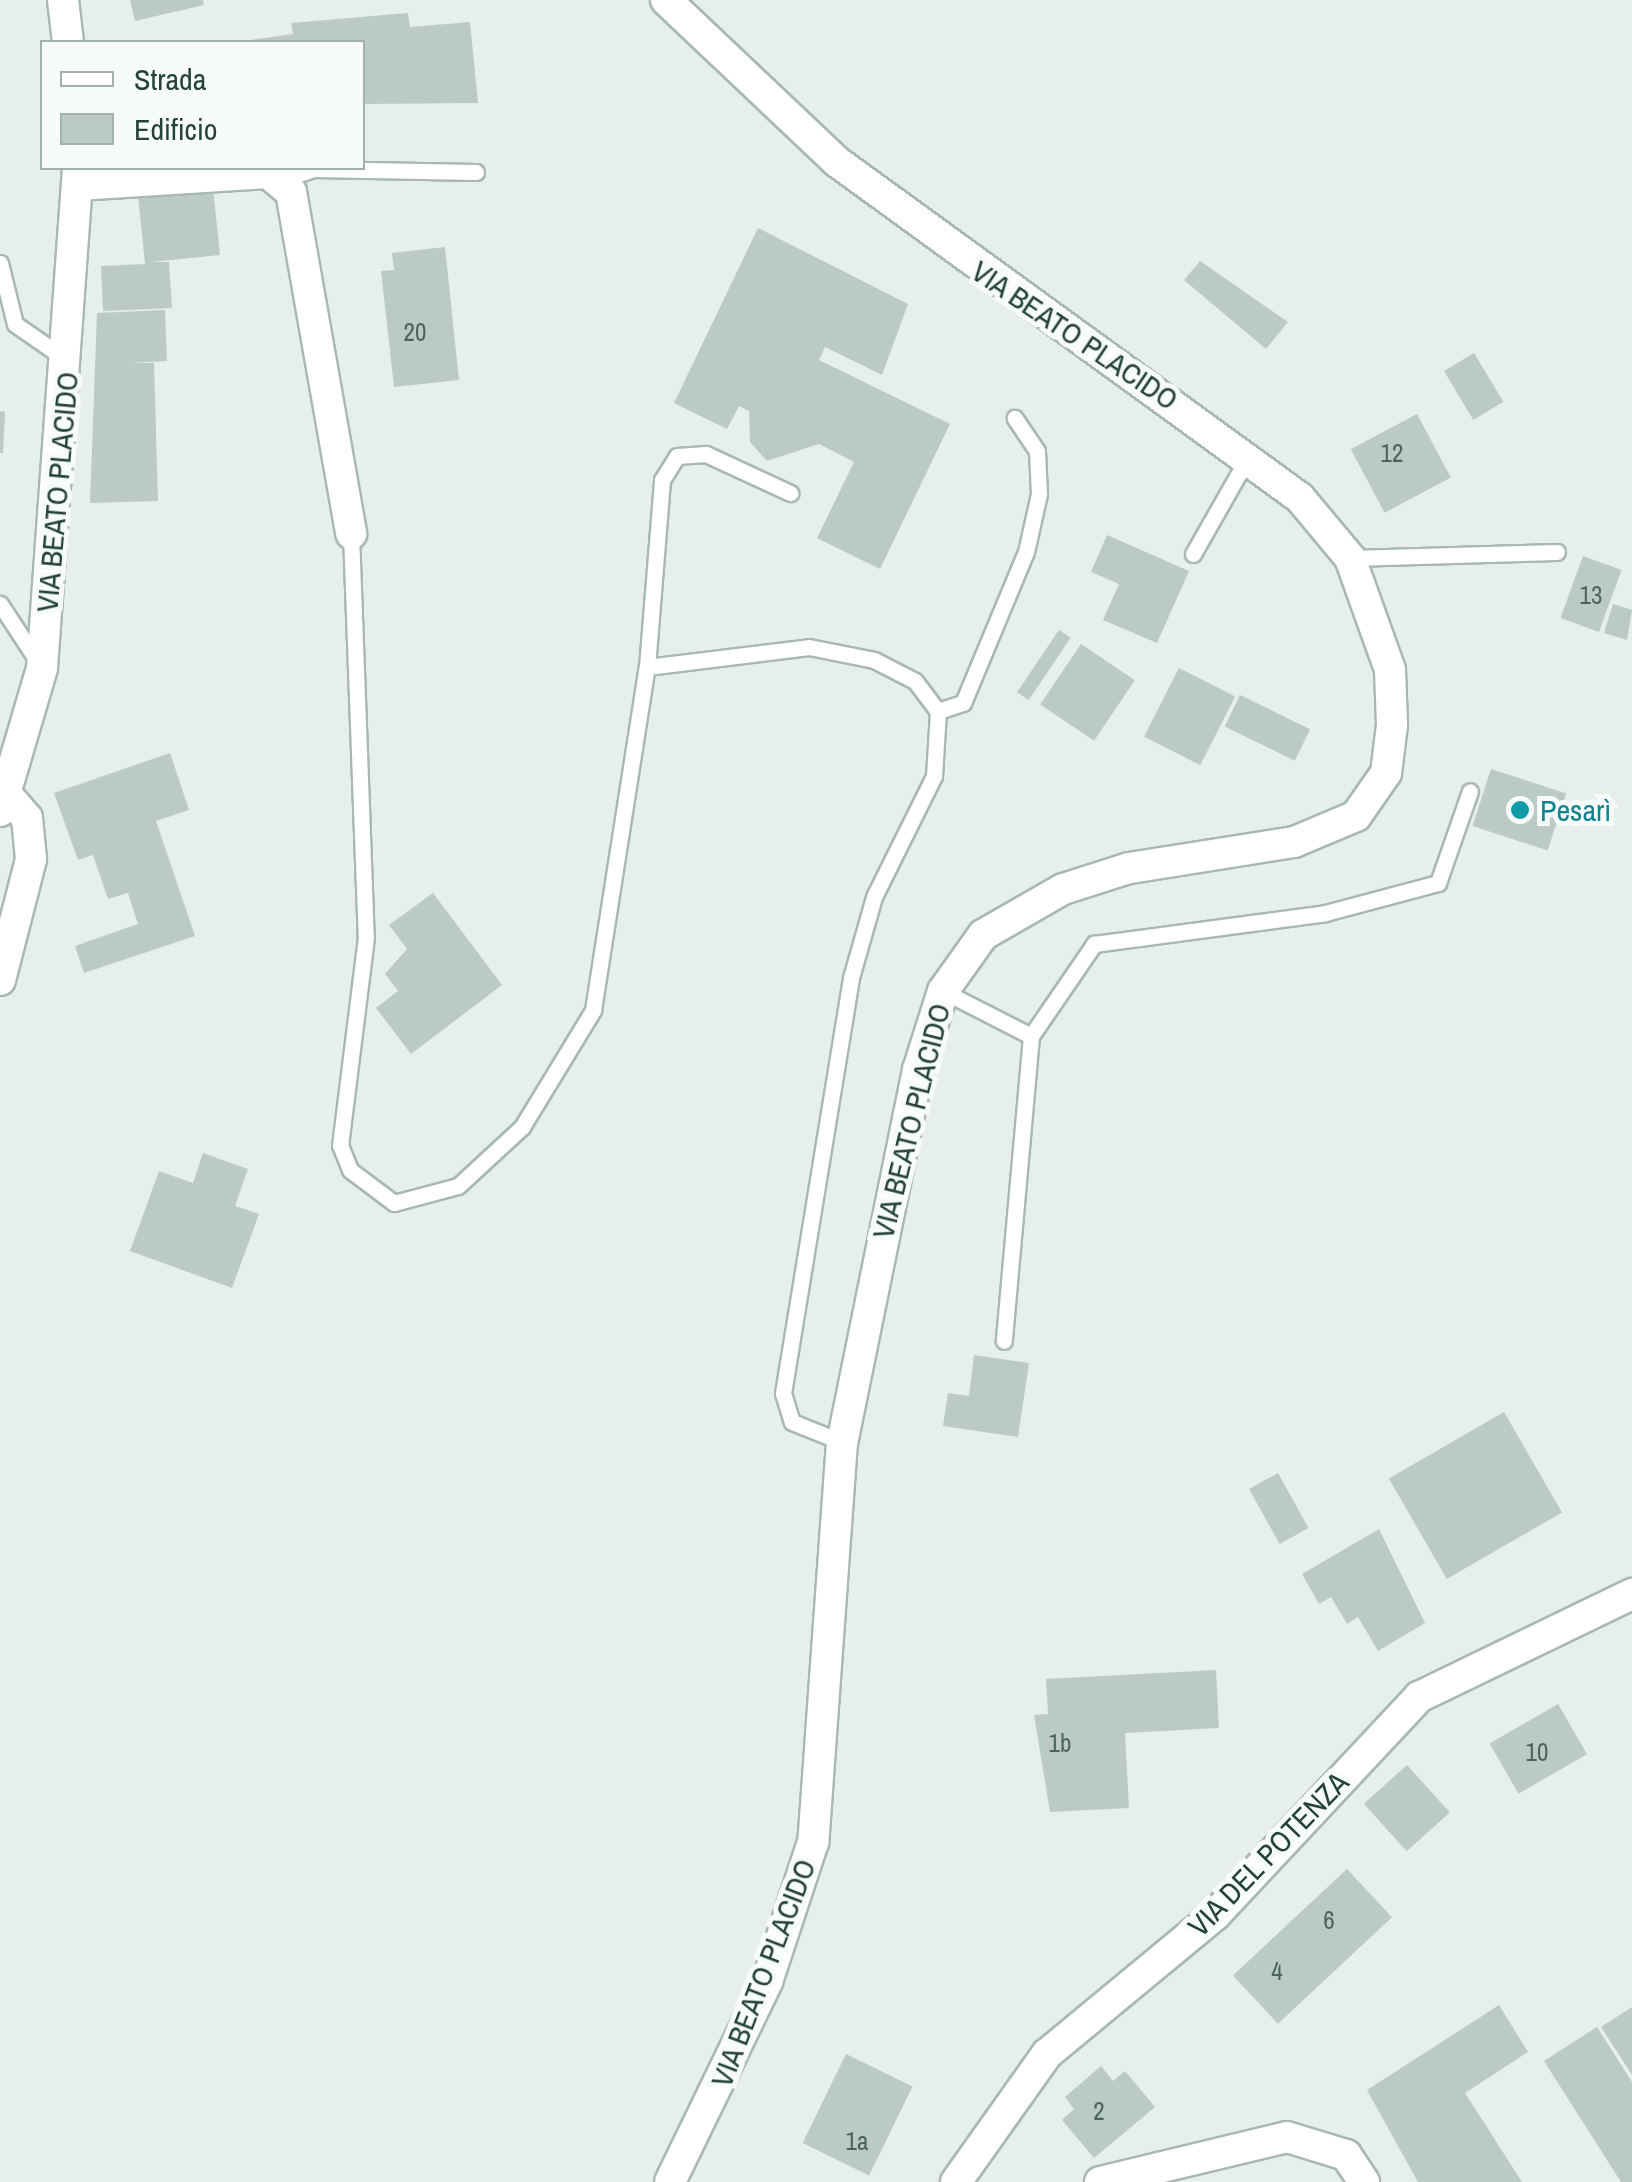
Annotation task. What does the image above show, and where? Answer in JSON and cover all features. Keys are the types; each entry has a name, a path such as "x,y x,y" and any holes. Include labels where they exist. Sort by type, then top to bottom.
{"main road":[{"path":"63,0 68,40"},
{"name":"VIA BEATO PLACIDO","path":"666,0 836,161 1300,498 1350,558 1390,670 1392,724 1386,773 1356,816 1294,842 1130,868 1063,889 983,935 943,991 918,1070 842,1442 812,1842 767,1982 670,2182"},
{"path":"78,176 280,180 305,232 351,534"},
{"name":"VIA BEATO PLACIDO","path":"3,803 42,668 68,360 78,176"},
{"path":"0,980 30,859 27,818 3,803"},
{"name":"VIA DEL POTENZA","path":"956,2182 1047,2054 1215,1915 1419,1697 1632,1594"},
{"path":"1100,2182 1287,2137 1346,2155 1364,2182"}],"lane":[{"path":"280,180 311,170"},
{"path":"365,170 476,172"},
{"path":"0,263 16,324 68,360"},
{"path":"938,712 963,703 1026,552 1040,494 1037,451 1015,418"},
{"path":"351,534 366,937 340,1144 350,1170 394,1203 458,1186 522,1127 594,1010 647,667 662,480 677,456 706,454 790,494"},
{"path":"1193,554 1248,458"},
{"path":"1350,558 1556,552"},
{"path":"0,604 42,668"},
{"path":"647,667 809,647 902,674 938,712 934,776 874,897 851,978 783,1392 792,1422 842,1442"},
{"path":"1004,1341 1031,1036 1094,944 1326,913 1438,882 1470,791"},
{"path":"943,991 1031,1036"}],"building":[{"path":"130,0 203,0 204,5 135,21"},
{"path":"408,13 410,27 470,22 478,103 365,104 365,40 250,40 293,34 291,23"},
{"path":"213,188 220,255 151,262 169,262 172,308 103,311 101,266 145,264 138,196"},
{"path":"758,228 908,304 882,375 825,347 819,360 950,424 880,569 817,538 854,462 819,444 767,461 750,442 749,411 739,406 727,429 674,403"},
{"path":"445,247 459,380 394,387 381,271 394,270 392,253"},
{"path":"1200,261 1288,322 1266,349 1184,280"},
{"path":"165,310 167,361 129,363 154,363 158,501 90,503 97,313"},
{"path":"1474,353 1503,402 1473,420 1444,371"},
{"path":"0,411 5,412 3,453 0,453"},
{"path":"1417,414 1451,478 1385,513 1351,449"},
{"path":"1107,535 1189,571 1157,643 1103,620 1119,584 1091,572"},
{"path":"1583,556 1622,570 1599,632 1560,618"},
{"path":"1613,604 1632,610 1627,640 1604,633"},
{"path":"1059,630 1071,638 1029,700 1017,692"},
{"path":"1081,644 1135,680 1094,741 1040,705"},
{"path":"1179,668 1235,697 1200,765 1144,737"},
{"path":"1240,695 1310,729 1295,761 1225,726"},
{"path":"170,753 189,810 156,821 195,936 84,973 75,946 138,924 128,893 108,899 93,855 78,860 54,793"},
{"name":"Pesarì","path":"1491,769 1566,793 1548,850 1472,826"},
{"path":"433,893 502,985 411,1054 376,1008 398,991 385,974 407,949 389,925"},
{"path":"203,1153 248,1169 235,1206 259,1214 232,1288 130,1251 159,1171 193,1183"},
{"path":"974,1355 1029,1363 1018,1437 943,1426 948,1393 969,1396"},
{"path":"1504,1412 1562,1512 1447,1579 1389,1478"},
{"path":"1278,1473 1309,1528 1280,1544 1249,1489"},
{"path":"1379,1529 1425,1623 1378,1651 1358,1617 1347,1624 1331,1597 1319,1604 1302,1574"},
{"path":"1216,1670 1219,1728 1125,1733 1129,1808 1050,1812 1034,1715 1048,1714 1046,1679"},
{"path":"1558,1704 1587,1754 1519,1794 1490,1744"},
{"path":"1407,1765 1450,1813 1407,1851 1364,1804"},
{"path":"1347,1869 1392,1917 1278,2024 1233,1975"},
{"path":"1499,2005 1528,2052 1465,2093 1522,2182 1418,2182 1367,2090"},
{"path":"1632,2007 1632,2075 1601,2027"},
{"path":"1597,2027 1632,2082 1632,2182 1621,2182 1544,2061"},
{"path":"846,2054 913,2086 869,2175 803,2143"},
{"path":"1101,2066 1113,2081 1125,2071 1155,2107 1094,2158 1062,2120 1074,2109 1065,2097"}],"place":[{"name":"Pesarì","path":"1520,810"}]}
